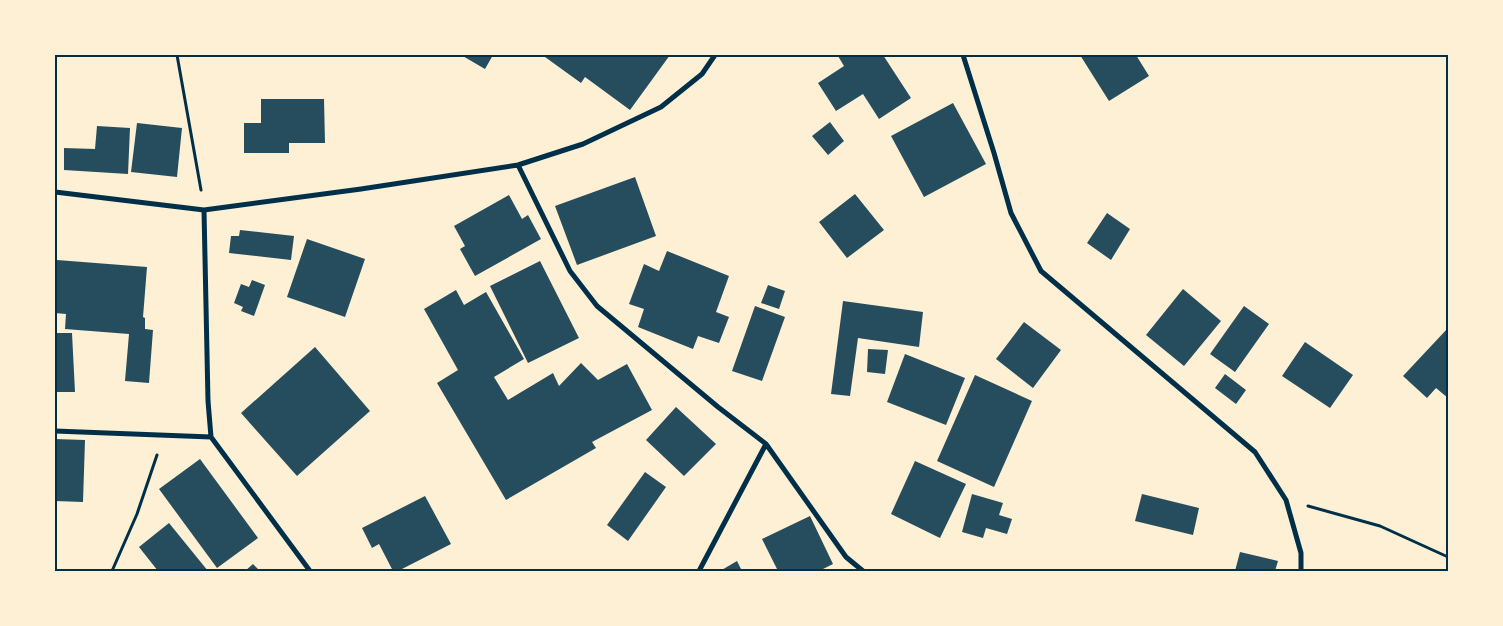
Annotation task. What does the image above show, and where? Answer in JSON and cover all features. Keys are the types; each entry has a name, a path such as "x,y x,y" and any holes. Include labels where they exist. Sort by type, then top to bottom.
{"street":[{"path":"55,192 204,210 518,165 583,144 661,108 702,74 715,55"},
{"path":"963,55 994,153 1010,213 1041,271 1255,452 1286,500 1301,553 1301,571"},
{"path":"518,165 570,271 597,306 718,407 766,444 846,557 864,571"},
{"path":"204,210 208,401 211,437 310,571"},
{"path":"55,432 211,437"},
{"path":"698,571 766,444"}],"path":[{"path":"177,55 204,210"},
{"path":"112,571 137,514 164,435"},
{"path":"1286,500 1380,526 1448,557"}],"building":[{"path":"461,55 493,55 485,69"},
{"path":"546,55 670,55 630,110 585,77 581,83 545,57"},
{"path":"839,55 883,55 911,98 879,119 863,94 836,111 818,83 844,66"},
{"path":"1080,55 1136,55 1149,76 1109,101"},
{"path":"261,99 324,99 325,143 289,143 289,153 244,153 244,123 261,123"},
{"path":"953,103 986,164 924,197 891,136"},
{"path":"830,122 844,141 828,155 812,136"},
{"path":"137,123 182,128 177,177 131,172"},
{"path":"97,126 130,128 128,174 64,170 64,148 95,149"},
{"path":"635,177 656,236 577,265 555,206"},
{"path":"855,194 884,230 847,258 819,222"},
{"path":"509,195 522,219 528,215 541,239 475,276 460,249 465,246 454,226"},
{"path":"1107,213 1130,229 1111,260 1087,243"},
{"path":"240,230 294,236 291,260 229,253 231,236 239,236"},
{"path":"307,239 365,259 345,317 287,297"},
{"path":"667,251 729,276 716,312 729,317 719,343 698,336 693,349 638,327 644,309 629,304 644,264 659,271"},
{"path":"57,260 147,267 143,317 145,318 145,329 153,330 149,383 125,381 129,334 65,329 66,314 55,313"},
{"path":"540,261 579,338 528,363 490,286"},
{"path":"252,280 265,285 254,316 241,311 243,307 234,303 241,284 249,287"},
{"path":"768,285 785,291 779,309 761,303"},
{"path":"1183,289 1221,321 1184,366 1146,335"},
{"path":"456,290 464,305 486,292 524,359 494,377 508,400 553,373 559,386 581,363 598,380 627,364 652,410 592,442 596,448 506,500 437,383 458,370 424,309"},
{"path":"843,301 923,312 919,347 858,338 850,396 831,394"},
{"path":"755,306 785,317 762,381 732,371"},
{"path":"1244,306 1269,324 1235,372 1210,354"},
{"path":"1024,322 1061,350 1033,388 996,359"},
{"path":"1448,328 1448,398 1436,388 1427,398 1403,376"},
{"path":"55,333 72,333 75,392 55,392"},
{"path":"1305,342 1353,375 1330,408 1282,376"},
{"path":"315,347 370,411 297,476 241,413"},
{"path":"868,349 888,350 885,374 867,372"},
{"path":"905,354 965,378 946,425 887,402"},
{"path":"1225,374 1246,390 1236,404 1215,388"},
{"path":"975,375 1032,401 994,487 937,461"},
{"path":"676,407 716,444 684,476 646,440"},
{"path":"55,439 85,440 83,502 55,501"},
{"path":"200,459 258,538 217,568 159,489"},
{"path":"915,461 966,484 940,538 891,514"},
{"path":"645,472 666,487 628,541 607,525"},
{"path":"972,494 1003,503 999,515 1012,519 1007,534 986,528 983,538 962,532"},
{"path":"1142,494 1199,508 1193,535 1135,521"},
{"path":"425,496 451,544 398,571 393,571 379,544 372,548 362,528"},
{"path":"810,516 833,564 819,571 778,571 762,539"},
{"path":"169,523 208,571 158,571 139,547"},
{"path":"1240,552 1278,561 1275,571 1235,571"},
{"path":"737,561 742,571 720,571"},
{"path":"253,564 260,571 245,571"}]}
